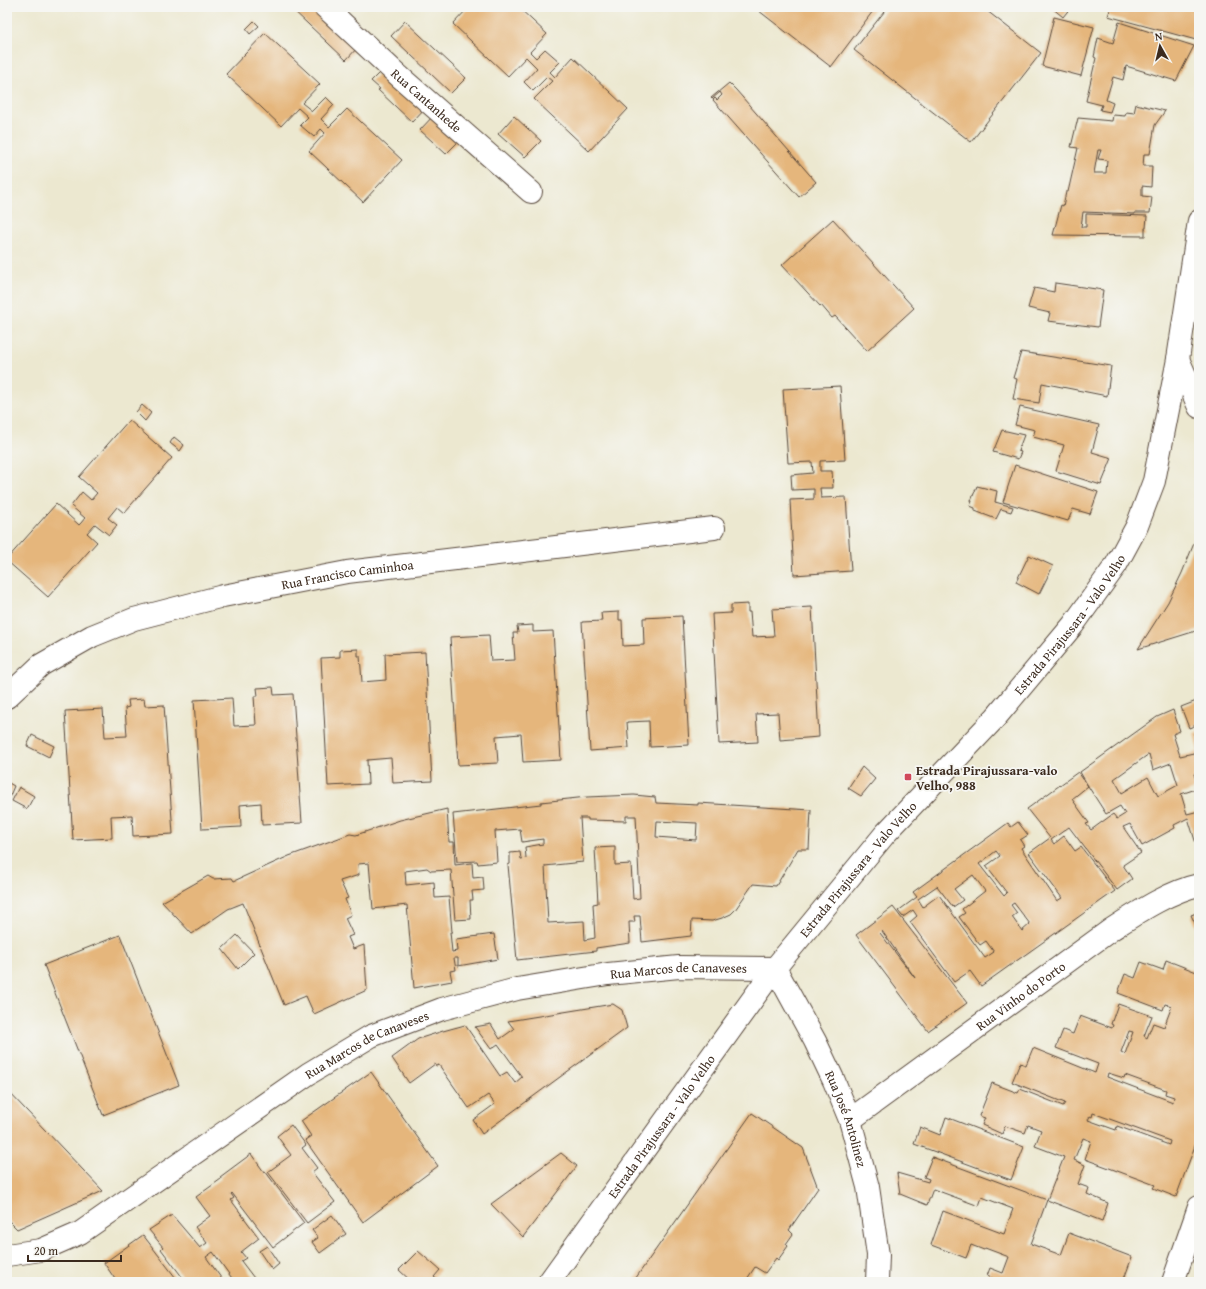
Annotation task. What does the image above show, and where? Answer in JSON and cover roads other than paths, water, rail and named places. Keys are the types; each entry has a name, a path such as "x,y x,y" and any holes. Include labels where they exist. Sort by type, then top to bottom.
{"street":[{"name":"Rua Cantanhede","path":"325,7 399,76 531,192"},
{"name":"Estrada Pirajussara - Valo Velho","path":"549,1282 775,968 885,834 996,717 1073,625 1116,565 1137,526 1154,481 1178,359 1199,221"},
{"path":"1178,359 1199,407"},
{"name":"Rua Francisco Caminhoa","path":"7,697 41,665 92,636 134,619 223,596 347,572 714,528"},
{"name":"Rua Vinho do Porto","path":"850,1120 1112,929 1149,906 1190,886 1199,884"},
{"name":"Rua Marcos de Canaveses","path":"7,1256 41,1250 80,1233 308,1074 371,1036 442,1009 517,989 608,974 680,967 775,968"},
{"name":"Rua José Antolinez","path":"775,968 815,1042 834,1081 850,1120 868,1187 878,1255 877,1282"},
{"path":"1173,1282 1199,1207"}],"place":[{"name":"Estrada Pirajussara-valo Velho, 988","path":"908,777"}]}
